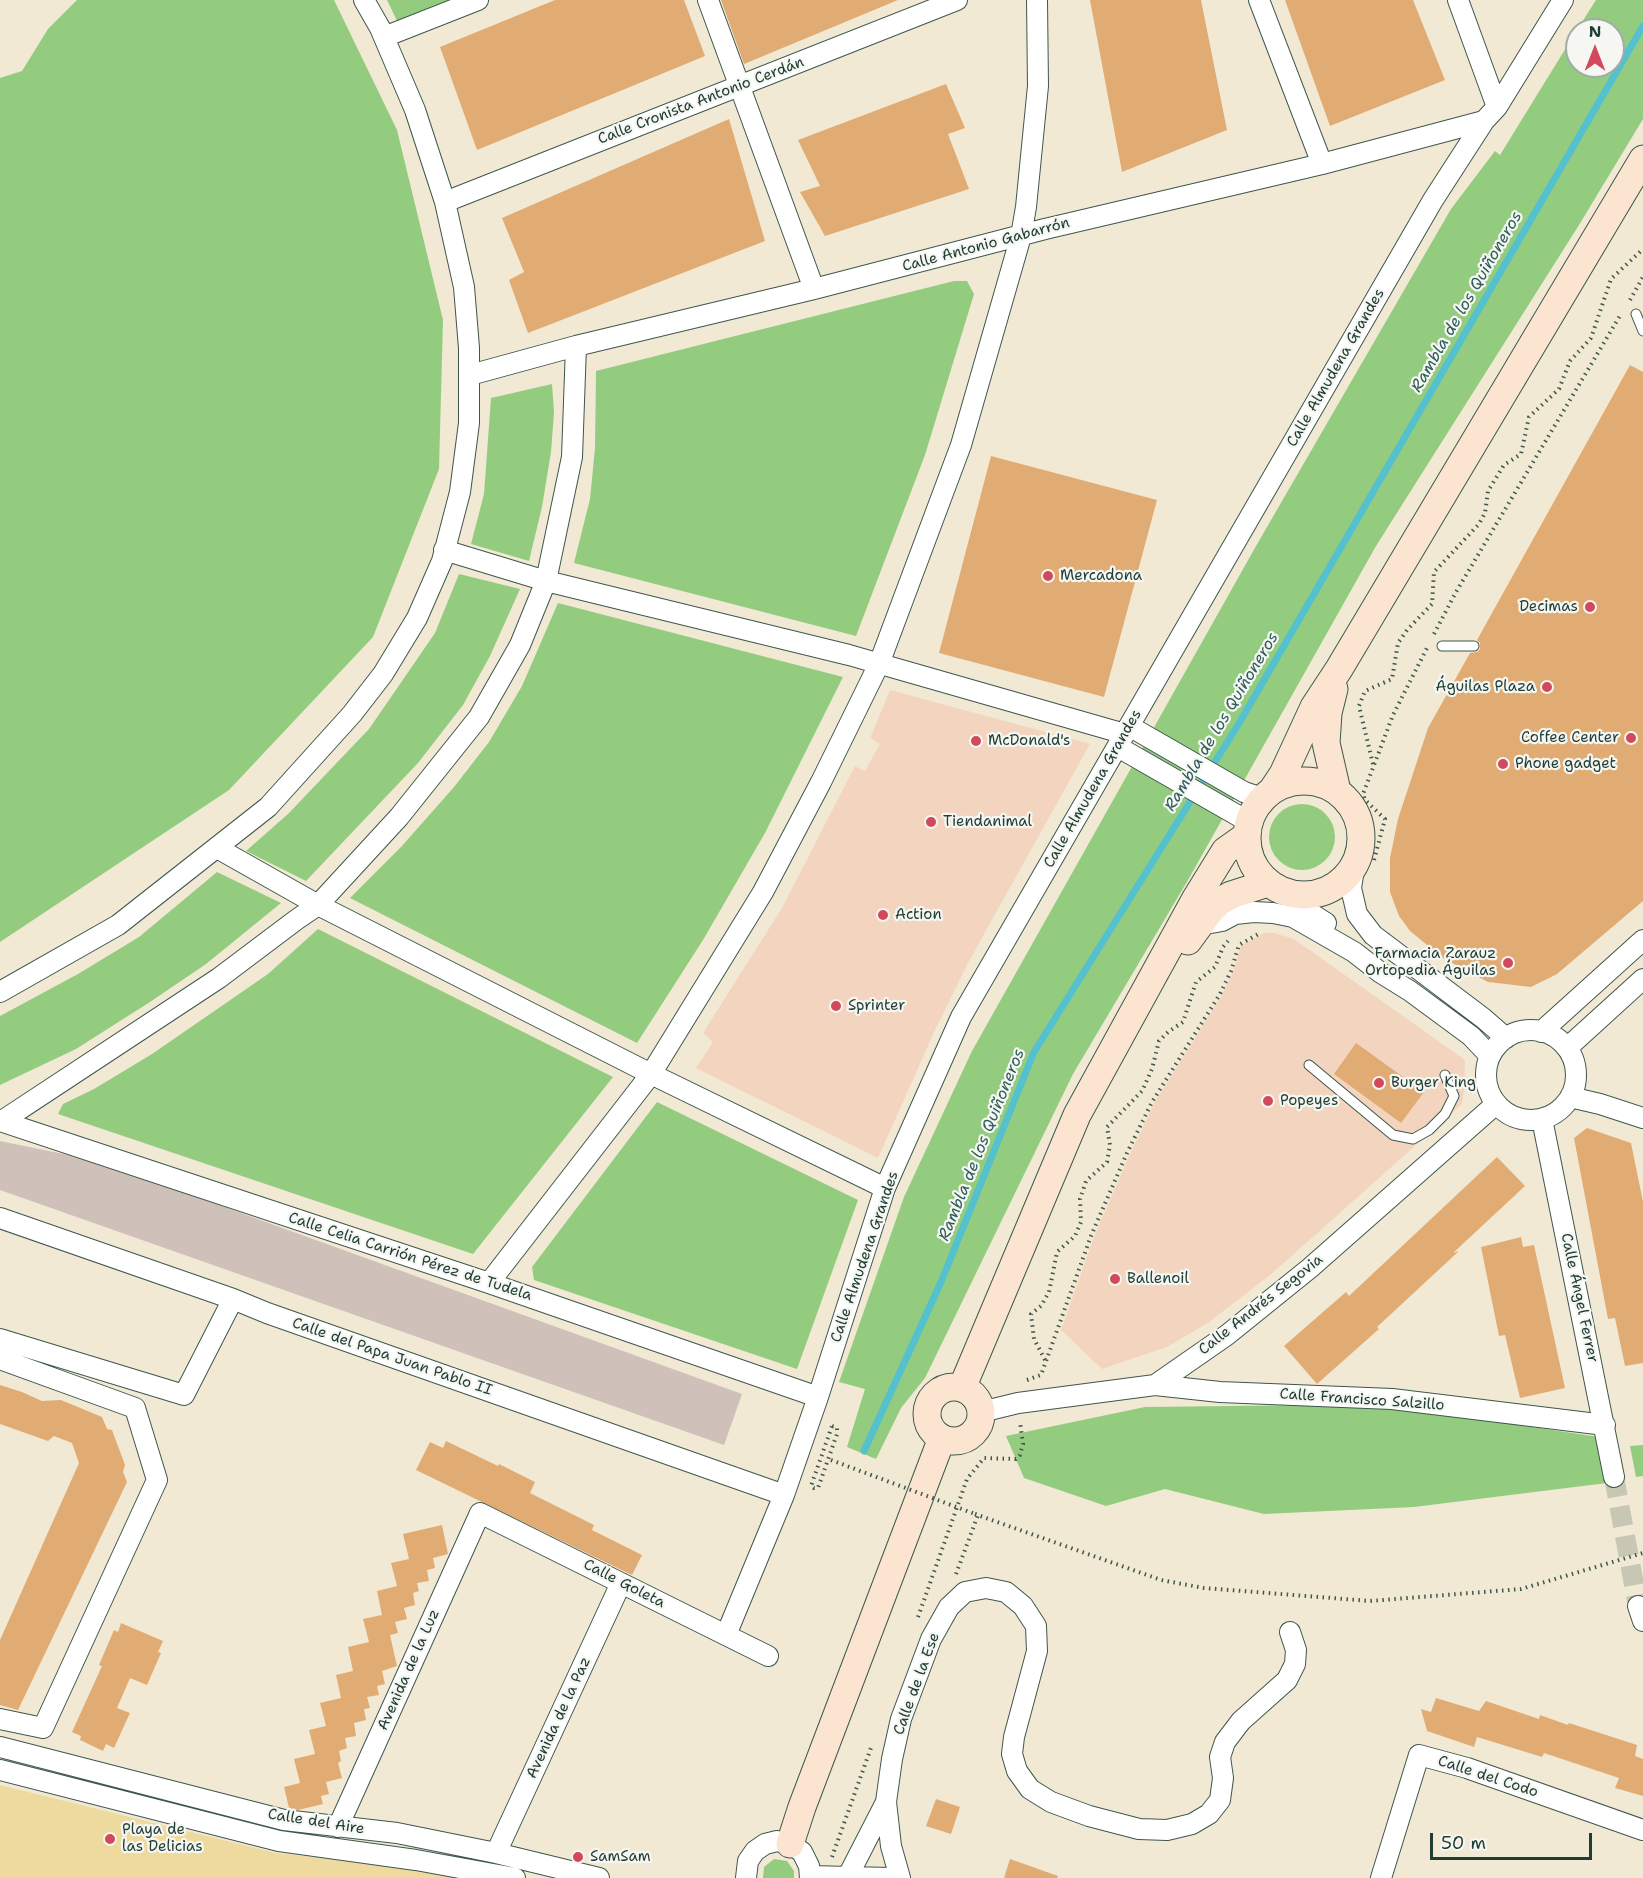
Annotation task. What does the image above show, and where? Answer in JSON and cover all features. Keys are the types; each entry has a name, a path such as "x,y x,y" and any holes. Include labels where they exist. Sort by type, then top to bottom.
{"main road":[{"path":"1275,887 1253,864 1248,854 1247,829 1255,808 1283,774 1314,707 1339,669 1643,159"},
{"path":"1337,791 1326,743 1328,713 1339,669"},
{"path":"1134,1011 1219,902 1231,895 1275,887 1307,894 1326,890 1364,865 1360,846 1360,827 1349,803 1337,791 1323,784 1305,781 1289,782 1268,794"},
{"path":"962,1388 1077,1115 1185,916 1225,851 1247,829"},
{"path":"950,1388 962,1388 976,1398 981,1412 979,1425 970,1436 955,1441 942,1438 934,1432 927,1418 931,1400 940,1391 950,1388"},
{"path":"790,1844 942,1438"}],"street":[{"path":"0,992 118,925 268,807 315,757 383,674 417,618 444,550 460,492 469,423 470,375 464,287 445,202 415,110 384,37 364,0"},
{"path":"384,37 478,0"},
{"path":"708,0 814,289"},
{"name":"Calle Cronista Antonio Cerdán","path":"445,202 957,0"},
{"path":"489,1283 651,1074 763,892 821,782 879,664 962,444 1021,236 1038,86 1037,0"},
{"path":"1259,0 1322,164"},
{"path":"1458,0 1490,114"},
{"name":"Calle Almudena Grandes","path":"726,1635 784,1495 885,1188 962,1017 1433,200 1563,0"},
{"name":"Calle Antonio Gabarrón","path":"470,375 576,346 1322,164 1490,114"},
{"path":"1,1121 219,978 318,905 399,817 478,717 520,645 546,581 572,457 576,346"},
{"path":"444,550 546,581 879,664 1124,736 1205,770 1244,792 1268,794"},
{"path":"1124,736 1247,829"},
{"path":"217,848 318,905 651,1074 885,1188"},
{"path":"1364,865 1351,888 1357,914 1373,935 1506,1038"},
{"path":"1275,887 1349,940 1354,952"},
{"path":"1200,925 1222,921 1235,914 1254,912 1293,917 1354,952 1471,1036 1490,1056"},
{"path":"1541,1032 1643,940"},
{"path":"1567,1048 1643,979"},
{"path":"1521,1031 1541,1032 1555,1037 1567,1048 1574,1061 1576,1075 1570,1097 1560,1110 1542,1119 1517,1118 1496,1104 1486,1086 1485,1073 1490,1056 1506,1038 1521,1031"},
{"path":"1570,1097 1643,1118"},
{"name":"Calle Andrés Segovia","path":"981,1412 1018,1403 1155,1385 1227,1335 1310,1268 1496,1104"},
{"name":"Calle Ángel Ferrer","path":"1542,1119 1614,1477"},
{"name":"Calle Celia Carrión Pérez de Tudela","path":"1,1121 489,1283 818,1397"},
{"name":"Calle del Papa Juan Pablo II","path":"2,1223 233,1299 278,1317 784,1495"},
{"path":"0,1339 184,1395 233,1299"},
{"path":"0,1359 135,1408 157,1480 43,1728 0,1719"},
{"name":"Calle Francisco Salzillo","path":"1155,1385 1220,1392 1392,1399 1605,1425"},
{"name":"Calle Goleta","path":"480,1512 768,1656"},
{"name":"Avenida de la Luz","path":"338,1827 480,1512"},
{"name":"Avenida de la Paz","path":"496,1853 621,1583"},
{"name":"Calle de la Ese","path":"900,1878 891,1846 886,1802 901,1719 931,1639 950,1607 965,1592 986,1588 1006,1592 1023,1606 1036,1626 1036,1651 1014,1737 1012,1754 1017,1772 1030,1789 1051,1802 1089,1816 1139,1829 1167,1830 1192,1824 1209,1814 1220,1800 1223,1778 1220,1757 1225,1742 1241,1721 1287,1680 1295,1664 1296,1650 1290,1632"},
{"name":"Calle del Aire","path":"0,1747 284,1820 397,1833 496,1853 599,1878"},
{"name":"Calle del Codo","path":"1381,1878 1419,1755 1467,1768 1643,1830"},
{"path":"0,1770 279,1841 416,1860 515,1878"},
{"name":"Calle de la Ese","path":"848,1876 886,1802"},
{"path":"746,1878 748,1861 760,1847 777,1841 790,1844 800,1850 806,1858 810,1877 890,1878"}],"lane":[{"path":"1635,314 1643,331"},
{"path":"1442,646 1474,646"},
{"path":"1309,1065 1393,1135 1413,1139 1429,1130 1445,1114 1454,1096 1445,1076"}],"path":[{"path":"1373,764 1359,706 1365,691 1392,679 1398,644 1407,630 1432,604 1434,572 1479,524 1485,513 1488,491 1504,465 1521,454 1529,417 1559,389 1570,361 1591,338 1611,279 1643,249"},
{"path":"1628,303 1643,277"},
{"path":"1364,865 1385,823 1362,794 1398,706 1456,592 1622,314"},
{"path":"1018,1403 1020,1386 1023,1381 1041,1375 1091,1236 1142,1122 1220,994 1231,971 1239,945 1261,933"},
{"path":"1045,1360 1034,1339 1031,1314 1041,1306 1049,1292 1057,1252 1075,1236 1082,1222 1080,1199 1086,1181 1107,1162 1110,1145 1107,1127 1142,1090 1152,1069 1159,1041 1184,1022 1196,982 1215,967 1223,946 1229,940"},
{"path":"832,1426 835,1426 837,1434 829,1460 818,1488 814,1488 811,1486 832,1426"},
{"path":"829,1460 1161,1580 1204,1588 1370,1601 1521,1589 1643,1553"},
{"path":"958,1567 976,1514"}],"shaded area":[{"path":"890,690 1090,744 969,961 935,1030 878,1158 696,1068 713,1042 703,1033 782,908 855,766 865,771 880,744 870,738"},
{"path":"1264,933 1274,933 1294,939 1465,1060 1462,1104 1269,1276 1209,1322 1167,1347 1102,1369 1061,1330 1094,1237 1155,1102 1222,995 1234,970 1241,946"},
{"path":"0,1141 83,1158 144,1178 742,1394 724,1445 0,1190"}],"green space":[{"path":"77,0 334,0 397,130 443,320 439,469 373,637 229,790 0,942 0,78 22,71 48,29"},
{"path":"387,0 470,0 400,27"},
{"path":"1596,0 1643,0 1643,119 1579,225 1376,546 1188,880 1073,1074 925,1378 901,1408 876,1459 847,1447 865,1389 839,1382 904,1197 972,1051 1256,546 1451,209 1495,151 1500,155 1565,49 1565,78 1625,78 1625,18 1585,18"},
{"path":"954,281 967,281 974,294 925,455 856,636 574,563 590,499 595,448 596,371"},
{"path":"552,384 554,412 551,452 542,507 529,561 471,544 484,494 491,398"},
{"path":"459,574 520,589 490,656 463,705 418,763 306,881 246,851 288,814 369,729 435,633"},
{"path":"558,603 843,677 765,833 703,940 637,1043 350,898 401,847 454,787 489,742 522,686"},
{"path":"1295,804 1309,804 1321,809 1330,818 1335,837 1333,850 1326,861 1309,870 1295,870 1283,865 1274,856 1269,844 1269,830 1274,818 1283,809"},
{"path":"217,872 281,903 206,964 150,1002 76,1049 0,1085 0,1016 78,974 139,937"},
{"path":"318,929 613,1077 473,1254 58,1114 63,1104 94,1089 152,1054 268,974"},
{"path":"657,1102 858,1200 797,1369 534,1280 532,1267"},
{"path":"1318,1405 1411,1409 1599,1437 1607,1483 1414,1507 1264,1514 1165,1489 1106,1506 1024,1478 1006,1436 1145,1407"},
{"path":"1643,1445 1643,1476 1636,1477 1630,1446"},
{"path":"774,1859 787,1861 794,1871 794,1878 763,1878 764,1867"}],"sand":[{"name":"Playa de las Delicias","path":"0,1785 276,1853 388,1865 473,1878 0,1878"}],"building":[{"path":"555,0 684,0 705,56 477,150 440,47"},
{"path":"721,0 898,0 744,64"},
{"path":"1090,0 1201,0 1227,130 1122,172"},
{"path":"1285,0 1413,0 1445,80 1330,126"},
{"path":"946,84 965,128 948,134 969,189 825,236 800,192 820,186 798,140"},
{"path":"729,119 765,241 528,333 509,280 524,272 502,218"},
{"name":"Águilas Plaza","path":"1630,365 1643,372 1643,901 1557,974 1531,987 1488,982 1443,958 1410,931 1399,916 1390,892 1390,858 1398,819 1428,728 1470,653 1480,649 1480,643 1477,640"},
{"name":"Mercadona","path":"991,456 1157,500 1104,697 939,653"},
{"name":"Burger King","path":"1356,1043 1424,1092 1401,1123 1334,1074"},
{"path":"1587,1128 1631,1143 1643,1202 1643,1363 1625,1366 1615,1318 1608,1319 1574,1138"},
{"path":"1497,1157 1525,1186 1377,1327 1379,1329 1317,1384 1284,1346 1346,1292 1349,1296"},
{"path":"1521,1237 1523,1247 1534,1245 1565,1388 1520,1398 1505,1335 1499,1336 1481,1247"},
{"path":"0,1385 42,1401 61,1400 102,1417 107,1429 112,1430 125,1465 123,1472 127,1482 18,1710 0,1705 0,1640 79,1463 72,1443 54,1436 48,1441 0,1424"},
{"path":"446,1441 535,1482 530,1493 594,1525 592,1530 642,1555 632,1575 416,1470 430,1442 443,1448"},
{"path":"442,1525 448,1554 433,1558 435,1568 427,1570 429,1581 417,1583 419,1591 413,1593 415,1605 404,1608 407,1619 395,1622 398,1633 390,1635 397,1666 382,1671 385,1684 377,1686 379,1695 367,1697 370,1708 364,1709 366,1720 354,1723 356,1736 345,1738 347,1748 339,1751 341,1761 338,1763 342,1778 326,1782 329,1794 321,1796 323,1804 298,1810 289,1808 284,1787 300,1783 294,1759 315,1754 309,1730 326,1726 320,1703 341,1698 336,1675 353,1671 348,1647 369,1642 363,1619 382,1615 377,1591 397,1586 391,1563 409,1559 403,1534"},
{"path":"121,1623 163,1641 158,1652 161,1653 147,1685 130,1678 117,1708 130,1713 114,1748 106,1744 103,1751 80,1740 81,1736 72,1732 102,1666 99,1665 114,1630 118,1632"},
{"path":"1436,1698 1479,1711 1486,1701 1539,1719 1540,1715 1637,1745 1635,1756 1643,1759 1643,1796 1615,1788 1619,1778 1544,1753 1542,1757 1477,1737 1474,1747 1427,1731 1421,1709 1431,1712"},
{"path":"936,1799 960,1807 951,1834 926,1826"},
{"path":"1010,1859 1058,1876 1057,1878 1004,1878"}],"waterway":[{"name":"Rambla de los Quiñoneros","path":"864,1451 941,1282 1034,1052 1238,725 1643,26"}],"tunnel":[{"path":"1614,1477 1638,1606"}],"place":[{"name":"Mercadona","path":"1048,576"},
{"name":"Decimas","path":"1590,607"},
{"name":"Águilas Plaza","path":"1547,687"},
{"name":"Coffee Center","path":"1631,738"},
{"name":"McDonald's","path":"976,741"},
{"name":"Phone gadget","path":"1503,764"},
{"name":"Tiendanimal","path":"931,822"},
{"name":"Action","path":"883,915"},
{"name":"Farmacia Zarauz Ortopedia Águilas","path":"1508,963"},
{"name":"Sprinter","path":"836,1006"},
{"name":"Burger King","path":"1379,1083"},
{"name":"Popeyes","path":"1268,1101"},
{"name":"Ballenoil","path":"1115,1279"},
{"name":"Playa de las Delicias","path":"110,1839"},
{"name":"SamSam","path":"578,1857"}]}
